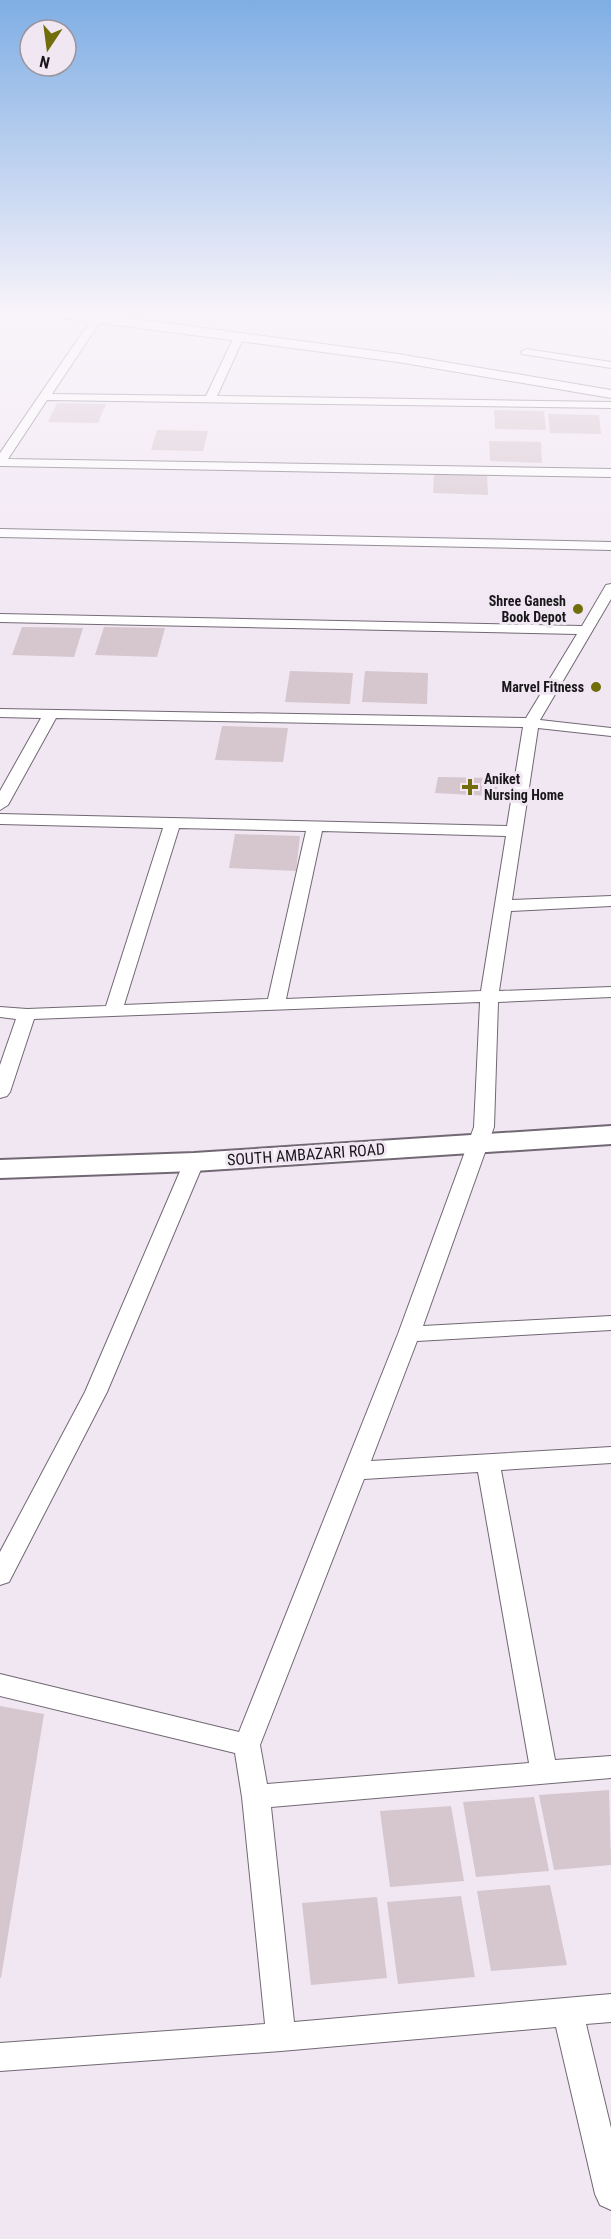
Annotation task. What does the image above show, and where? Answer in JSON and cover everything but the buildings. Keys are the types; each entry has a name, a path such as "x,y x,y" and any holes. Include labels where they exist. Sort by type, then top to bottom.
{"main road":[{"name":"SOUTH AMBAZARI ROAD","path":"0,1169 194,1162 611,1121"},
{"name":"SOUTH AMBAZARI ROAD","path":"0,1153 481,1135 611,1135"}],"street":[{"path":"1,462 31,417"},
{"path":"1,462 611,473"},
{"path":"0,533 611,546"},
{"path":"281,2037 256,1797 247,1746 409,1334 481,1135 489,996 531,723 611,588"},
{"path":"0,618 586,630"},
{"path":"0,628 19,629"},
{"path":"0,713 531,723 611,732"},
{"path":"0,805 51,714"},
{"path":"0,819 515,831"},
{"path":"112,1011 173,823"},
{"path":"276,1005 315,827"},
{"path":"503,906 611,901"},
{"path":"0,1012 27,1014 611,992"},
{"path":"0,1092 27,1014"},
{"path":"0,1575 96,1392 194,1162"},
{"path":"409,1334 611,1323"},
{"path":"355,1471 611,1455"},
{"path":"488,1463 544,1772"},
{"path":"0,1685 247,1746"},
{"path":"256,1797 611,1767"},
{"path":"0,2057 281,2037 611,2008"},
{"path":"568,2012 611,2194"}],"place":[{"name":"Shree Ganesh Book Depot","path":"578,609"},
{"name":"Marvel Fitness","path":"596,687"},
{"name":"Aniket Nursing Home","path":"470,787"}]}
